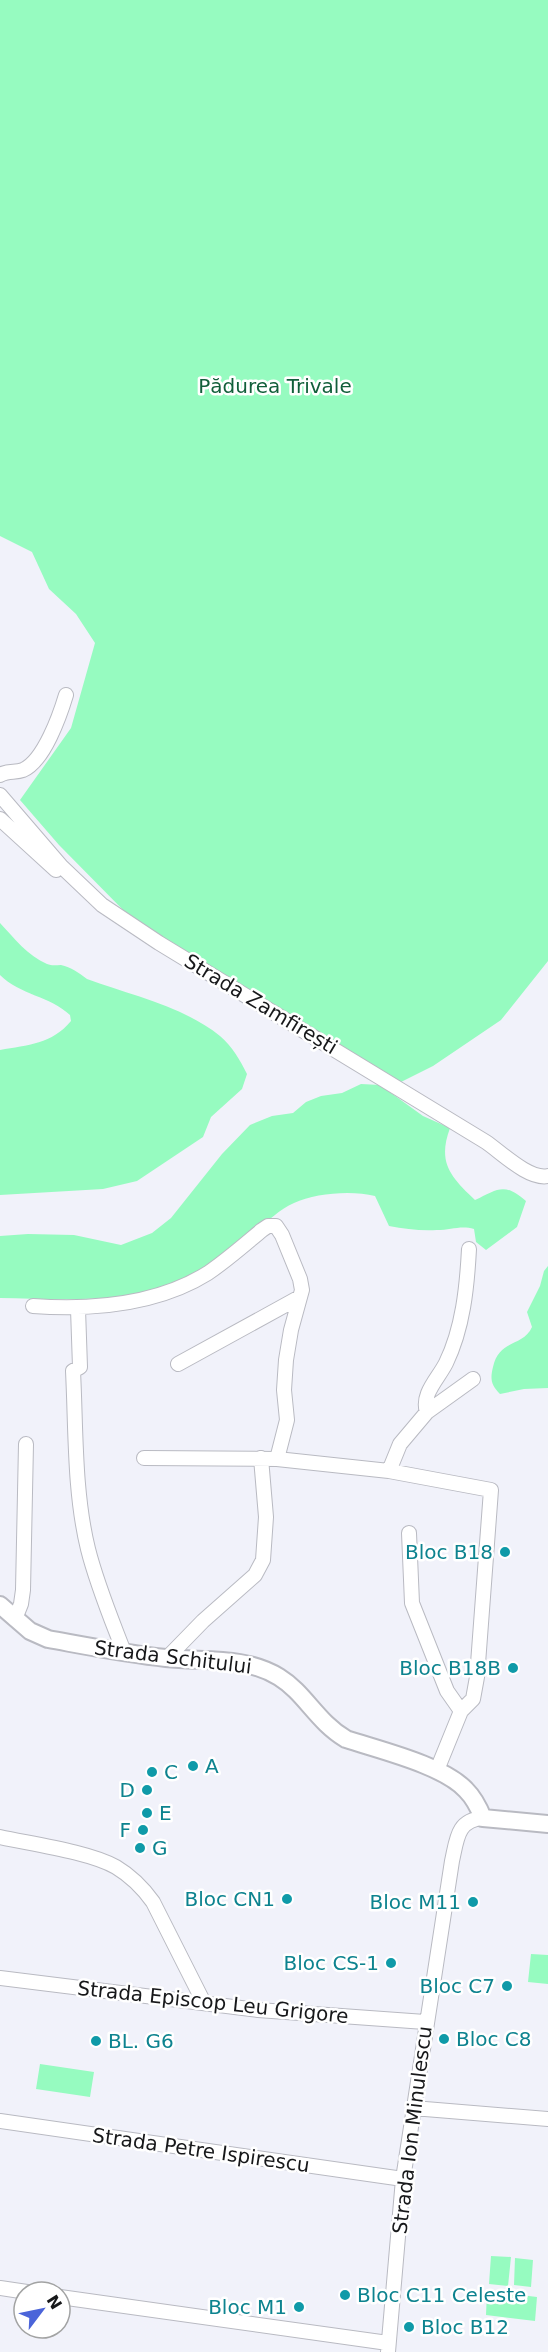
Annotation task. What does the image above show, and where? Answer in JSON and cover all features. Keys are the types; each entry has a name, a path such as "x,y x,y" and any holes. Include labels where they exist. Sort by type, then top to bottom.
{"main road":[{"name":"Strada Schitului","path":"0,1605 30,1631 48,1640 167,1658 242,1662 263,1669 281,1678 299,1694 319,1719 346,1739 437,1770 466,1789 483,1818"},
{"path":"483,1818 548,1824"}],"street":[{"path":"0,775 6,771 21,771 34,760 58,720 66,695"},
{"name":"Strada Zamfirești","path":"0,795 75,880 102,905 159,943 486,1142 531,1174 541,1178 548,1176"},
{"path":"0,819 59,873 75,880"},
{"path":"33,1306 78,1309 128,1302 187,1284 228,1259 268,1226 276,1226 280,1229 300,1279 302,1290 286,1360 284,1390 286,1420 277,1459"},
{"path":"427,1412 424,1404 426,1395 438,1379 454,1344 467,1287 469,1249"},
{"path":"178,1364 300,1298"},
{"path":"78,1309 80,1367 73,1371 80,1499 87,1547 104,1605 124,1652"},
{"path":"389,1471 400,1444 427,1412 473,1379"},
{"path":"15,1619 23,1590 26,1444"},
{"path":"144,1458 277,1459 389,1471 491,1490 477,1677 473,1699 460,1711 437,1770"},
{"path":"167,1658 203,1621 255,1575 263,1560 266,1517 261,1458"},
{"path":"409,1533 412,1603 447,1691 460,1711"},
{"name":"Strada Ion Minulescu","path":"388,2348 402,2180 452,1861 457,1836 464,1824 473,1818 483,1818"},
{"path":"0,1837 99,1860 126,1873 142,1887 153,1902 204,2003"},
{"name":"Strada Episcop Leu Grigore","path":"0,1978 204,2003 331,2016 425,2022"},
{"path":"413,2108 548,2119"},
{"name":"Strada Petre Ispirescu","path":"0,2121 402,2180"},
{"path":"72,2299 388,2348"}],"green space":[{"name":"Pădurea Trivale","path":"0,0 548,0 548,961 501,1020 433,1066 399,1083 130,917 59,845 20,800 71,728 95,643 76,614 49,589 32,552 0,536"},
{"path":"0,923 40,961 49,965 68,967 87,979 173,1009 205,1026 224,1040 247,1074 242,1089 211,1117 203,1137 137,1181 103,1189 0,1195 0,1050 30,1045 48,1039 64,1029 71,1021 70,1015 62,1009 17,987 0,975"},
{"path":"361,1084 380,1085 423,1116 450,1128 445,1151 453,1176 475,1200 495,1190 506,1189 526,1201 517,1227 486,1250 476,1242 474,1229 425,1230 389,1226 375,1196 356,1193 323,1195 289,1206 207,1267 190,1278 169,1287 146,1293 97,1298 0,1298 0,1236 74,1235 121,1245 152,1233 171,1218 222,1154 250,1125 272,1116 293,1113 306,1102 321,1096 342,1093"},
{"path":"548,1266 548,1388 524,1389 500,1394 493,1385 492,1378 496,1358 506,1347 523,1338 532,1327 527,1312"},
{"path":"531,1954 548,1955 548,1984 528,1982"},
{"path":"40,2064 94,2072 90,2097 36,2089"},
{"path":"491,2256 511,2257 508,2286 489,2284"},
{"path":"515,2258 533,2260 531,2287 514,2285"},
{"path":"487,2291 537,2297 535,2321 486,2315"}],"place":[{"name":"Bloc B18","path":"505,1552"},
{"name":"Bloc B18B","path":"513,1668"},
{"name":"A","path":"193,1766"},
{"name":"C","path":"152,1772"},
{"name":"D","path":"147,1790"},
{"name":"E","path":"147,1813"},
{"name":"F","path":"143,1830"},
{"name":"G","path":"140,1848"},
{"name":"Bloc CN1","path":"287,1899"},
{"name":"Bloc M11","path":"473,1902"},
{"name":"Bloc CS-1","path":"391,1963"},
{"name":"Bloc C7","path":"507,1986"},
{"name":"Bloc C8","path":"444,2039"},
{"name":"BL. G6","path":"96,2041"},
{"name":"Bloc C11 Celeste","path":"345,2295"},
{"name":"Bloc M1","path":"299,2307"},
{"name":"Bloc B12","path":"409,2327"}]}
